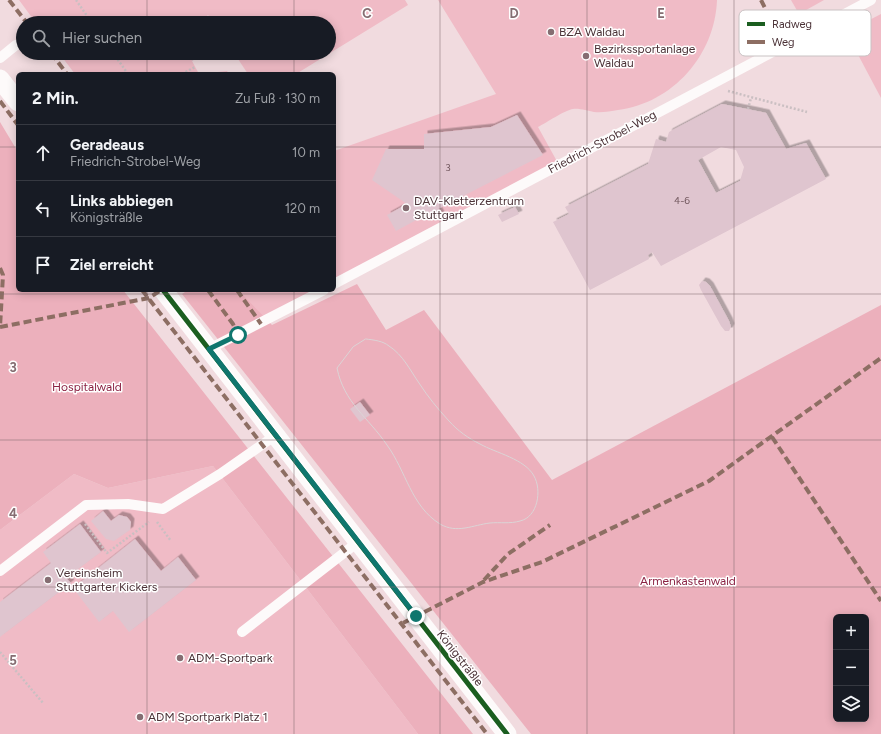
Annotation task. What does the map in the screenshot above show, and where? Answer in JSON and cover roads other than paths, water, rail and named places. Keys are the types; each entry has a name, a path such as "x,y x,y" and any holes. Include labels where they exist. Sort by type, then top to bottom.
{"street":[{"path":"0,79 16,99"},
{"name":"Königsträßle","path":"165,292 506,734"}],"lane":[{"name":"Friedrich-Strobel-Weg","path":"852,10 871,0"},
{"path":"0,58 16,45"},
{"name":"Friedrich-Strobel-Weg","path":"336,283 764,56"},
{"path":"209,349 261,324 320,292"},
{"path":"0,571 86,505 121,504 164,509 220,474 276,435"},
{"path":"242,632 358,542"}],"tram line":[{"path":"366,339 387,344 394,350 406,363 433,403 449,421 467,437 510,457 530,470 534,476 538,488 537,502 531,514 516,522 490,523 459,529 446,527 430,517 415,498 394,455 380,435 351,400 340,380 337,368 353,347 366,339"}],"place":[{"name":"BZA Waldau","path":"551,32"},
{"name":"Bezirkssportanlage Waldau","path":"586,56"},
{"name":"DAV-Kletterzentrum Stuttgart","path":"406,208"},
{"name":"Vereinsheim Stuttgarter Kickers","path":"48,580"},
{"name":"ADM-Sportpark","path":"180,658"},
{"name":"ADM Sportpark Platz 1","path":"140,717"}],"park label":[{"name":"Hospitalwald","path":"87,387"},
{"name":"Armenkastenwald","path":"688,581"}]}
